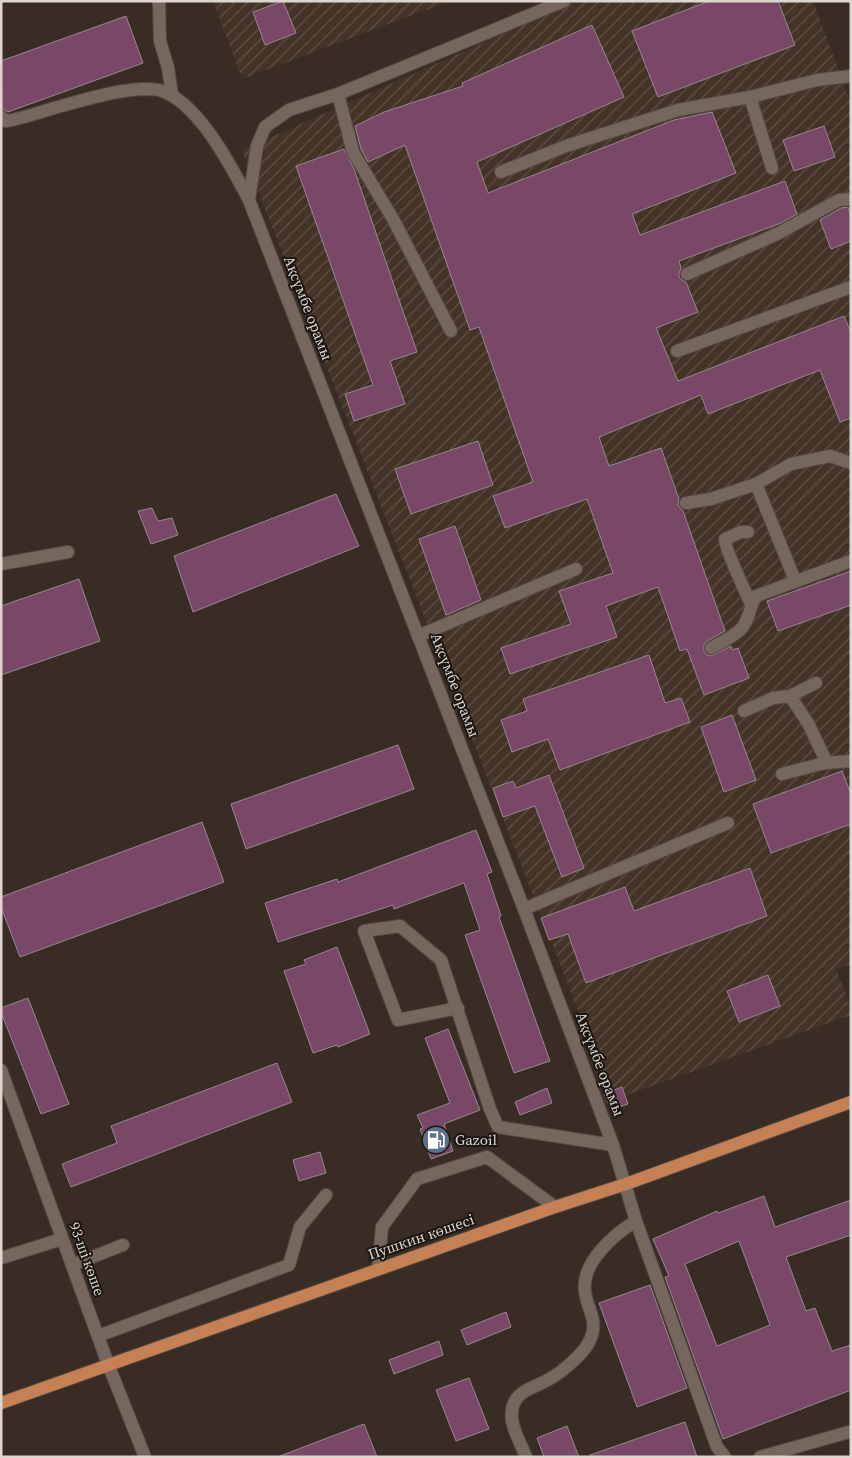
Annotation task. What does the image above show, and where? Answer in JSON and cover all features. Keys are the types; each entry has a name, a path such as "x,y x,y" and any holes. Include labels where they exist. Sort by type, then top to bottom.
{"main road":[{"name":"Пушкин көшесі","path":"1,1403 378,1269 626,1184 851,1102"}],"lane":[{"path":"249,200 257,146 265,127 288,110 338,94 561,2"},
{"path":"159,3 160,41 168,68 172,95"},
{"path":"501,172 566,146 678,110 750,98 817,80 851,76"},
{"path":"1,118 6,121 17,120 63,105 123,90 158,89 172,95"},
{"path":"338,94 353,152 393,219 451,331"},
{"name":"Ақсүмбе орамы","path":"172,95 199,118 228,160 249,200 524,909 613,1145 636,1221 717,1447 725,1457"},
{"path":"750,98 772,168"},
{"path":"687,274 777,234 839,200 851,200"},
{"path":"677,351 851,287"},
{"path":"686,503 711,499 756,484 791,464 830,456 851,463"},
{"path":"756,484 795,580"},
{"path":"748,532 741,532 725,539 724,544 732,558 751,604"},
{"path":"1,564 68,552"},
{"path":"712,648 743,628 751,604 756,596 795,580 851,561"},
{"path":"418,636 576,569"},
{"path":"744,711 773,698 790,696 816,683"},
{"path":"790,696 808,723 826,763"},
{"path":"782,774 826,763 851,761"},
{"path":"524,909 728,823"},
{"path":"458,1008 398,1020 364,931 400,926 441,960 458,1008 490,1109 498,1127 613,1145"},
{"name":"93-ші көше","path":"1,1070 108,1364 145,1457"},
{"path":"378,1269 382,1227 417,1179 486,1157 555,1207"},
{"path":"98,1336 289,1265 300,1227 326,1195"},
{"path":"526,1457 511,1417 514,1403 521,1393 553,1378 589,1344 593,1333 594,1320 585,1292 584,1277 606,1245 619,1231 636,1221"},
{"path":"1,1258 62,1240"},
{"path":"72,1265 123,1245"},
{"path":"760,1457 849,1432"}],"shaded area":[{"path":"213,1 450,1 242,79"},
{"path":"577,1 813,1 851,104 851,964 836,969 851,1007 851,1015 613,1100 242,150"}],"building":[{"path":"283,1 296,33 265,45 253,12"},
{"path":"709,1 778,1 795,45 658,97 632,31"},
{"path":"126,16 143,63 8,112 2,109 1,61"},
{"path":"592,25 624,97 477,162 488,193 674,120 712,112 736,173 632,214 640,235 785,181 797,214 781,223 679,261 681,268 679,277 686,282 698,312 656,328 678,381 844,316 851,333 851,418 840,422 820,370 708,414 701,395 599,437 609,466 661,448 679,499 678,505 683,511 725,631 704,644 704,652 711,656 731,646 732,650 738,648 749,678 704,695 687,649 680,651 658,587 606,606 617,637 510,674 501,648 571,624 559,591 613,573 587,499 505,528 493,496 533,482 479,327 470,330 405,145 368,162 361,149 355,126 384,112 463,86 462,83"},
{"path":"824,126 835,157 794,171 783,140"},
{"path":"344,149 354,169 417,352 390,361 405,404 354,421 345,394 373,385 296,166"},
{"path":"848,207 851,216 851,241 831,249 820,220 841,208"},
{"path":"478,441 493,485 411,514 395,469"},
{"path":"336,494 359,546 193,612 174,556"},
{"path":"152,508 158,521 172,518 178,535 151,544 138,511"},
{"path":"455,526 481,600 446,615 419,539"},
{"path":"851,571 851,605 778,631 767,601"},
{"path":"79,579 100,641 1,675 1,606"},
{"path":"649,655 665,703 681,698 690,722 560,770 548,739 512,752 501,720 527,711 523,699"},
{"path":"732,715 756,780 724,792 701,727"},
{"path":"398,745 414,789 246,849 231,804"},
{"path":"842,771 851,794 851,824 771,853 753,804"},
{"path":"549,775 584,868 562,877 535,806 503,817 493,788 513,781 516,788"},
{"path":"202,822 224,882 20,957 1,907 1,897"},
{"path":"476,830 492,872 487,874 501,916 499,917 550,1061 514,1073 465,935 480,930 464,883 394,909 393,905 278,942 265,903 337,879 338,882"},
{"path":"750,868 767,916 586,983 568,934 549,940 541,918 625,887 634,911"},
{"path":"337,947 370,1034 338,1047 337,1045 313,1053 284,971 306,964 304,960"},
{"path":"768,975 780,1006 739,1022 727,991"},
{"path":"28,998 69,1104 41,1114 1,1012 1,1008"},
{"path":"448,1029 480,1110 444,1124 453,1151 431,1159 420,1129 423,1128 417,1115 450,1103 425,1038"},
{"path":"277,1063 292,1102 71,1187 62,1164 117,1143 111,1126"},
{"path":"622,1087 628,1104 611,1110 604,1094"},
{"path":"547,1088 552,1103 520,1115 515,1102"},
{"path":"320,1152 326,1173 299,1181 293,1160"},
{"path":"764,1196 775,1227 851,1200 851,1235 786,1257 806,1311 815,1308 832,1351 851,1345 851,1390 723,1439 665,1277 669,1276 653,1239 717,1211 718,1213","holes":["739,1241 770,1325 717,1346 685,1264"]},
{"path":"650,1285 687,1388 637,1407 599,1303"},
{"path":"506,1312 511,1327 467,1345 461,1330"},
{"path":"439,1341 443,1355 394,1374 389,1360"},
{"path":"469,1378 489,1429 456,1441 436,1390"},
{"path":"685,1422 697,1457 590,1457 590,1455"},
{"path":"364,1424 377,1457 280,1456"},
{"path":"567,1426 579,1457 544,1457 537,1438"}],"place":[{"name":"Gazoil","path":"436,1140"}]}
